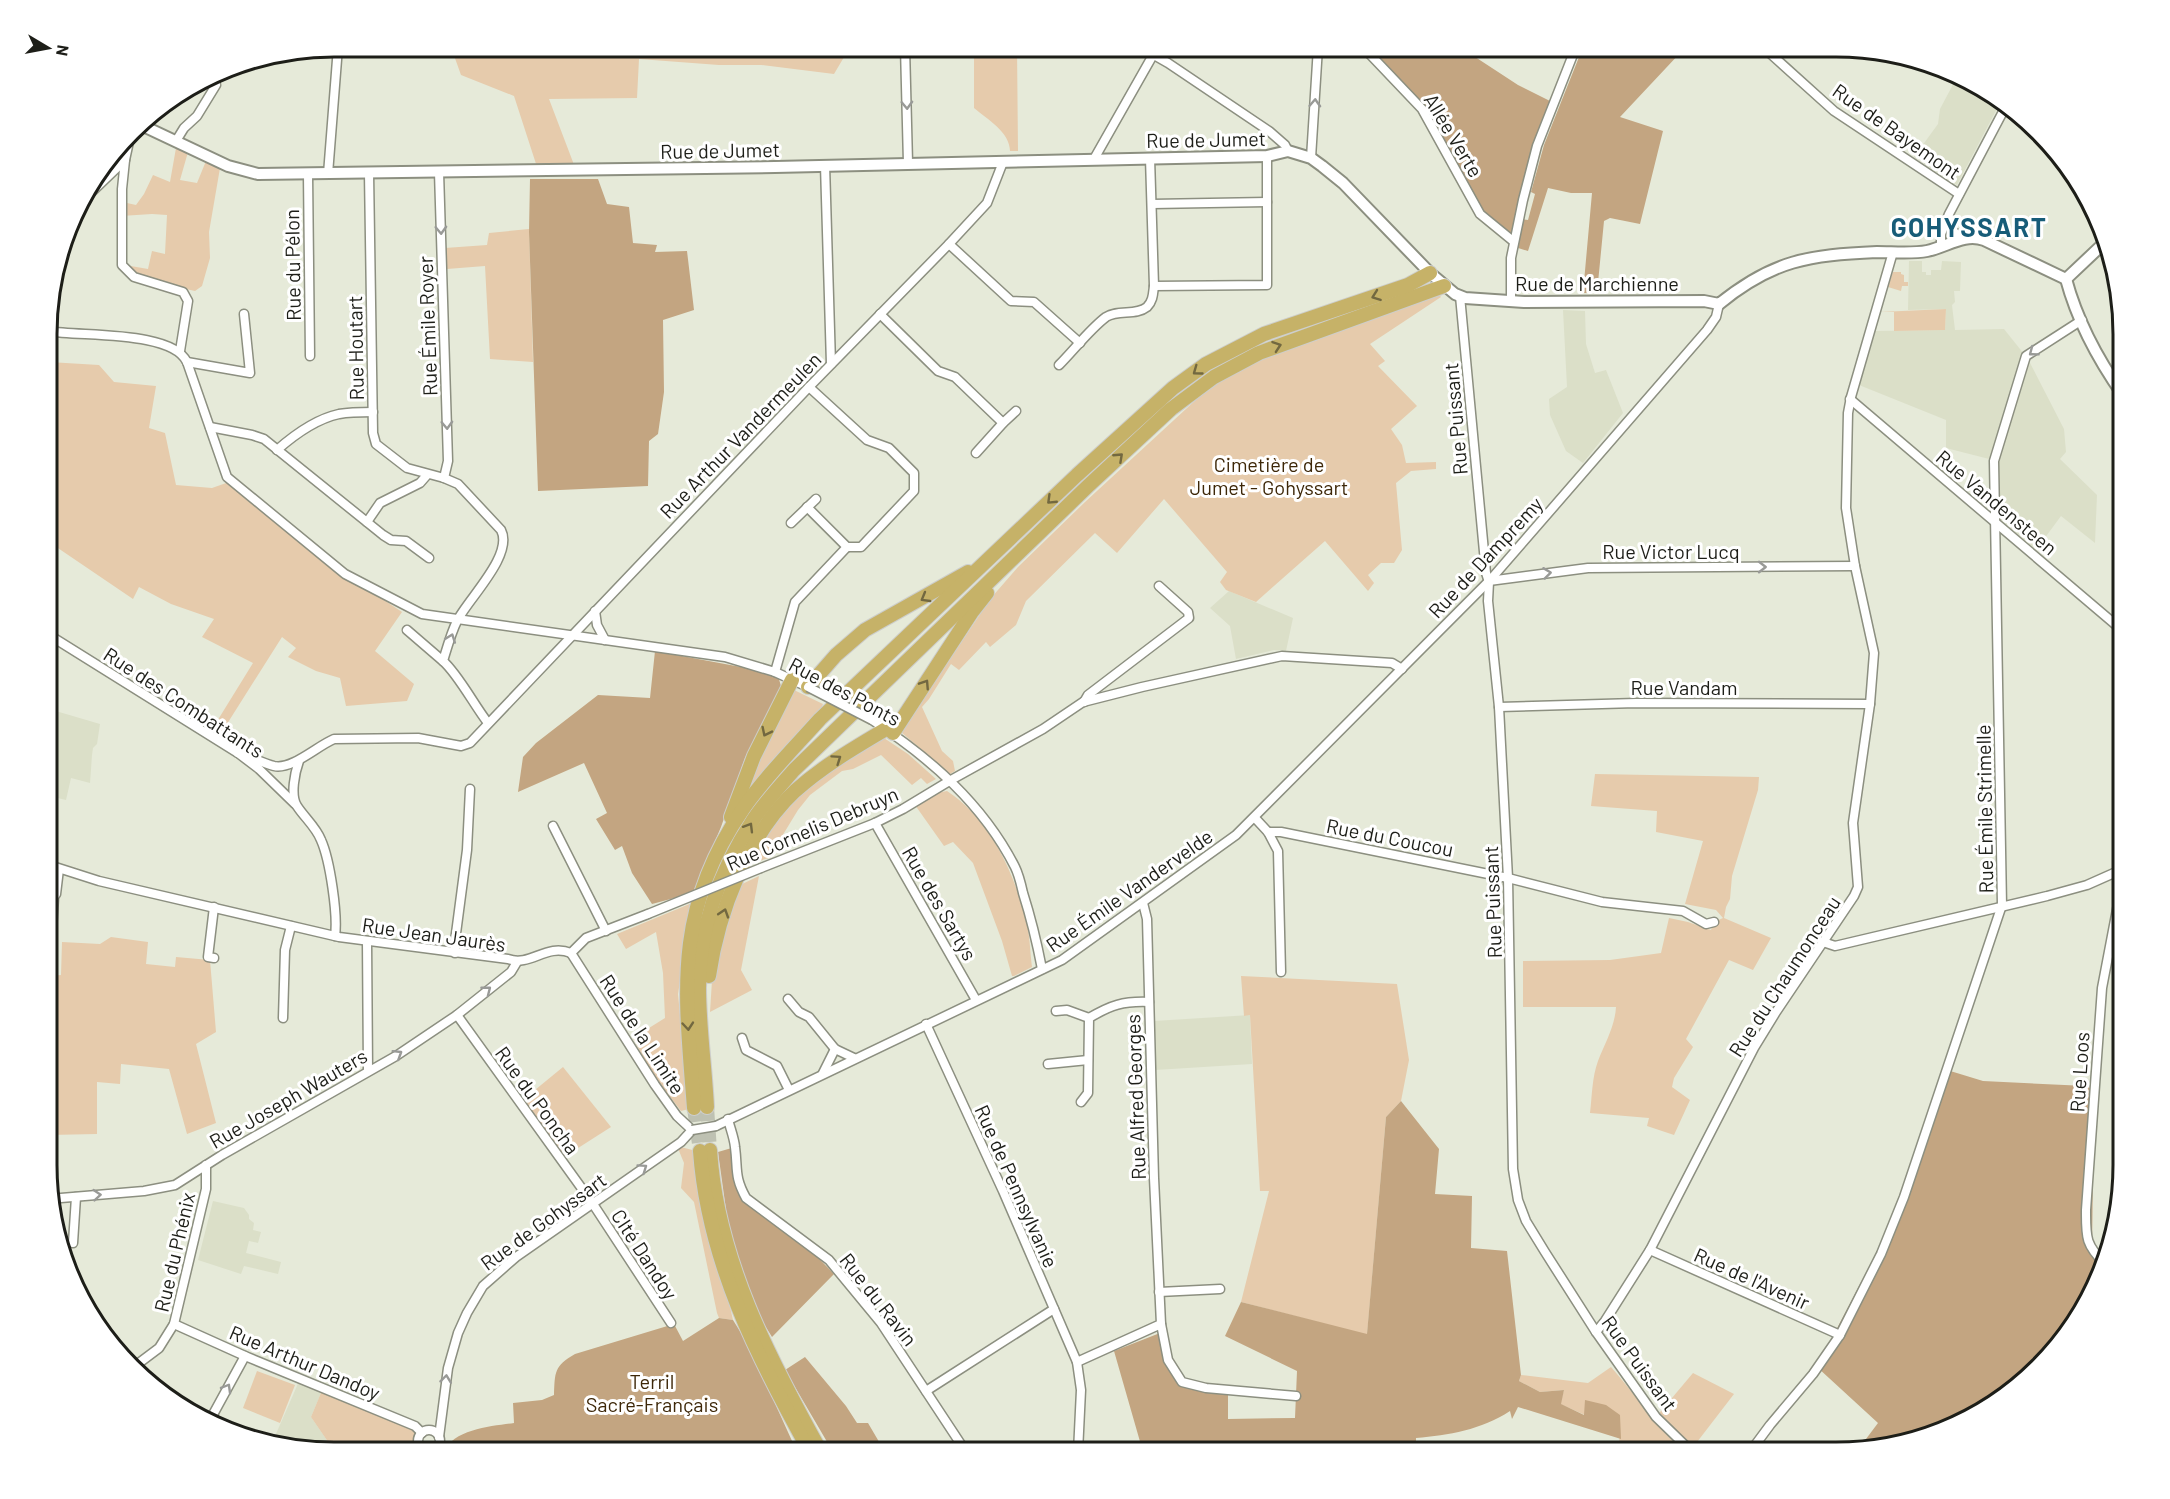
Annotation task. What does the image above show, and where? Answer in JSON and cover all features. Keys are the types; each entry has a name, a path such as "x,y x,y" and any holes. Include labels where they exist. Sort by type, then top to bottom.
{"highway":[{"path":"717,853 743,809 820,719 1140,416 1173,388 1206,364 1264,334 1408,285 1430,273"},
{"path":"792,680 754,756 695,909 687,968 686,1003 701,1107 704,1052 699,987 710,913 728,862 754,818 794,770 1170,409 1214,377 1259,353 1444,286"},
{"path":"808,687 836,655 865,630 897,614 993,556"},
{"path":"704,1052 706,994 712,951 737,875 762,832 793,793 842,755 890,731 972,612 1016,556"},
{"path":"804,1442 743,1322 724,1274 709,1219 705,1150 718,1208 742,1293 773,1362 816,1442"},
{"path":"794,1423 799,1442"},
{"path":"808,1428 818,1442"}],"street":[{"path":"328,174 337,57"},
{"path":"905,57 908,163"},
{"path":"1094,159 1152,57"},
{"path":"1156,57 1269,131 1285,145 1288,151"},
{"path":"1311,158 1317,57"},
{"name":"Allée Verte","path":"1373,57 1422,109 1480,214 1513,241"},
{"path":"1511,301 1513,241 1537,146 1572,57"},
{"name":"Rue de Bayemont","path":"1774,57 1834,111 1959,194"},
{"path":"176,141 184,128 197,116 216,86"},
{"path":"1941,246 1941,234 1949,214 2003,112"},
{"name":"Rue de Jumet","path":"149,128 228,166 258,174 1003,162 1268,156 1288,151 1311,158"},
{"path":"57,333 105,334 169,345 180,351 188,301 186,296 179,291 134,277 122,265 122,189 127,150"},
{"path":"1154,286 1267,285 1268,156"},
{"path":"1059,365 1107,317 1122,311 1145,309 1152,301 1154,286 1150,158"},
{"name":"Rue de Marchienne","path":"1311,158 1343,183 1444,286 1460,296 1472,300 1719,304"},
{"path":"104,180 125,160"},
{"name":"Rue Arthur Vandermeulen","path":"299,761 334,739 418,738 461,746 470,743 987,203 1003,162"},
{"path":"825,165 831,364"},
{"name":"Rue Émile Royer","path":"439,172 448,461 444,478"},
{"name":"Rue Houtart","path":"369,173 373,433 376,444 407,468 444,478"},
{"name":"Rue du Pélon","path":"308,174 310,356"},
{"path":"1152,204 1267,202"},
{"path":"1949,214 1952,229 1962,239"},
{"path":"1719,304 1759,277 1797,260 1830,255 1925,251 1953,244 1962,239 1982,239 2066,279 2082,320 2106,372 2113,381"},
{"path":"949,244 1011,301 1034,302 1080,343"},
{"path":"2066,279 2099,249"},
{"name":"Rue du Chaumonceau","path":"1596,1332 1605,1322 1650,1250 1754,1048 1858,887 1853,823 1870,704 1874,652 1855,566 1846,508 1848,413 1850,399 1893,252"},
{"name":"Rue Puissant","path":"1460,296 1486,573 1489,582 1488,601 1498,707 1508,878 1513,1169 1518,1200 1526,1221 1596,1332 1656,1418 1681,1442"},
{"name":"Rue de Dampremy","path":"1255,818 1489,582 1707,330 1716,317 1719,304"},
{"path":"187,362 250,373 244,314"},
{"path":"880,314 938,371 955,377 1003,423"},
{"name":"Rue Émile Strimelle","path":"1757,1442 1813,1374 1840,1335 1881,1254 1904,1197 2002,905 1994,461 2026,356 2082,320"},
{"name":"Rue des Ponts","path":"180,351 187,362 227,477 345,574 422,614 725,657 775,672 890,731 951,780 985,819 1016,868 1033,924 1042,969"},
{"path":"807,507 848,547 861,547 914,491 914,473 889,448 867,440 809,387"},
{"name":"Rue Vandensteen","path":"1850,399 2113,622"},
{"path":"975,453 1016,411"},
{"path":"277,450 296,434 328,417 340,413 373,412"},
{"path":"210,427 252,435 264,440 391,540 406,541 429,558"},
{"path":"367,522 380,503 420,483 427,475"},
{"path":"443,661 458,620 488,578 503,546 504,536 458,484 444,478"},
{"path":"791,523 816,498"},
{"path":"775,672 795,602 848,547"},
{"name":"Rue Victor Lucq","path":"1489,582 1588,568 1855,566"},
{"name":"Rue Cornelis Debruyn","path":"1083,702 1088,695 1189,618 1188,612 1159,586"},
{"path":"595,610 597,625 605,640"},
{"path":"407,630 449,666 488,723"},
{"name":"Rue des Combattants","path":"57,639 238,753 259,769 295,804 321,839 330,882 336,924 335,936"},
{"name":"Rue Cornelis Debruyn","path":"571,952 586,938 875,823 1043,729 1083,702 1282,656 1392,663 1402,669"},
{"name":"Rue Vandam","path":"1498,707 1636,703 1870,704"},
{"path":"238,753 276,767 299,761"},
{"path":"295,804 294,775 299,761"},
{"path":"455,953 470,789"},
{"path":"1255,818 1268,832 1278,851 1281,972"},
{"name":"Rue Émile Vandervelde","path":"689,1130 716,1126 1077,951 1231,839 1255,818"},
{"name":"Rue des Sartys","path":"875,823 976,1000"},
{"path":"553,826 606,930"},
{"name":"Rue du Coucou","path":"1268,832 1281,832 1508,878 1602,902 1683,911 1707,924 1714,922"},
{"path":"57,886 59,869"},
{"name":"Rue Jean Jaurès","path":"59,869 96,880 335,936 517,962 554,951 571,952"},
{"path":"1823,942 1835,946 1857,942 2087,885 2113,873"},
{"name":"Rue Alfred Georges","path":"1143,903 1147,919 1159,1292 1161,1324 1168,1360 1182,1382 1206,1388 1296,1396"},
{"path":"214,907 208,957 214,958"},
{"path":"283,1018 285,950 291,926"},
{"name":"Rue Loos","path":"2097,1256 2092,1251 2086,1235 2086,1210 2102,988 2113,930"},
{"path":"367,941 368,1071"},
{"name":"Rue de la Limite","path":"571,952 644,1070 689,1130"},
{"name":"Rue Joseph Wauters","path":"59,1198 144,1191 175,1185 396,1056 457,1015 511,972 517,962"},
{"path":"788,999 799,1012 809,1017 836,1049 854,1058"},
{"path":"1056,1011 1066,1010 1089,1018 1129,1001 1149,1002"},
{"name":"Rue du Poncha","path":"457,1015 592,1204"},
{"path":"1081,1102 1088,1093 1089,1018"},
{"name":"Rue de Pennsylvanie","path":"926,1024 1003,1191 1077,1362"},
{"path":"742,1038 747,1050 777,1066 789,1090"},
{"path":"822,1073 836,1049"},
{"path":"1048,1065 1088,1060"},
{"name":"Rue du Ravin","path":"728,1119 735,1147 735,1170 738,1184 746,1197 829,1260 880,1323 959,1442"},
{"name":"Rue de Gohyssart","path":"439,1442 448,1368 458,1333 470,1305 483,1286 516,1257 592,1204 689,1130"},
{"name":"Rue du Phénix","path":"140,1363 159,1348 174,1324 206,1189 206,1165"},
{"path":"73,1243 76,1197"},
{"name":"CIté Dandoy","path":"592,1204 671,1323"},
{"name":"Rue de l'Avenir","path":"1650,1250 1840,1335"},
{"path":"1159,1292 1220,1289"},
{"path":"926,1391 1054,1309"},
{"name":"Rue Arthur Dandoy","path":"174,1324 415,1426 422,1433"},
{"path":"1078,1442 1081,1390 1077,1362 1161,1324"},
{"path":"213,1414 245,1356"},
{"path":"422,1433 428,1430 435,1432 439,1437"},
{"name":"Rue de Gohyssart","path":"417,1442 422,1433"}],"shaded area":[{"path":"1954,83 1997,109 1957,185 1914,157 1938,124 1940,109"},
{"path":"1909,261 1922,261 1922,272 1926,272 1926,275 1931,275 1931,270 1941,270 1942,261 1961,262 1960,291 1954,291 1955,302 1952,305 1955,330 2004,329 2028,359 2064,429 2066,452 2060,459 2097,495 2095,543 2061,516 2033,554 1995,521 1997,461 1946,448 1946,420 1859,385 1875,331 1945,330 1946,309 1908,310"},
{"path":"1563,310 1585,311 1586,344 1595,373 1606,370 1623,413 1583,463 1566,451 1550,415 1549,399 1567,387"},
{"path":"1229,591 1293,618 1286,651 1274,650 1236,659 1230,626 1210,608"},
{"path":"57,711 100,724 97,744 93,748 90,783 71,778 66,800 57,798"},
{"path":"1250,1015 1252,1064 1155,1070 1154,1021"},
{"path":"213,1201 244,1208 249,1219 254,1223 253,1230 261,1232 258,1243 249,1241 246,1253 281,1262 278,1274 244,1266 241,1274 198,1260"},
{"path":"300,1379 323,1388 311,1417 328,1442 275,1436"}],"green space":[{"path":"455,57 844,57 834,74 761,65 719,65 639,59 637,98 549,99 576,170 538,170 514,96 461,75"},
{"path":"974,57 1017,57 1018,151 1010,151 1002,132 974,108"},
{"path":"1373,57 1475,57 1518,85 1554,103 1514,238 1480,214 1422,109"},
{"path":"1579,57 1676,57 1620,117 1663,131 1640,224 1610,218 1604,221 1597,293 1583,293 1592,193 1571,193 1548,188 1528,251 1515,247 1521,219 1528,220 1535,194 1531,192 1544,145"},
{"path":"176,148 188,152 180,180 197,183 206,161 220,168 209,232 210,258 202,286 195,291 142,279 125,265 148,269 152,251 165,254 167,215 121,216 127,203 136,205 153,175 170,182"},
{"path":"530,179 598,179 607,204 629,207 633,243 657,245 655,252 687,251 694,310 663,320 664,392 658,434 649,441 648,486 538,491 529,232"},
{"path":"529,229 533,362 490,359 485,266 447,269 445,248 487,245 489,233"},
{"path":"1893,272 1901,272 1904,275 1904,282 1908,282 1908,286 1902,286 1901,291 1888,287"},
{"name":"Cimetière de Jumet - Gohyssart","path":"1437,292 1441,297 1370,344 1385,361 1378,366 1417,406 1391,429 1402,445 1406,463 1436,462 1436,469 1411,471 1396,483 1402,550 1394,563 1381,563 1368,575 1374,583 1368,591 1325,541 1256,602 1226,590 1220,582 1227,572 1164,499 1117,553 1095,533 1026,601 1016,625 990,647 986,642 959,670 951,664 922,707 942,751 953,761 955,771 950,774 901,732 991,598 1018,567 1212,385 1258,360 1317,340"},
{"path":"1946,309 1945,330 1894,331 1894,312 1880,312"},
{"path":"57,362 99,365 114,382 156,386 149,428 165,433 176,485 212,488 229,482 348,576 402,612 375,651 414,684 407,701 346,706 340,678 316,671 288,657 296,648 282,637 220,735 211,731 253,663 202,637 214,619 171,604 139,587 133,599 57,547"},
{"path":"655,651 778,676 781,686 745,758 721,827 693,893 652,904 632,873 622,846 615,850 596,819 607,813 584,763 518,792 523,757 536,743 598,695 650,698"},
{"path":"794,690 823,704 820,711 773,759 768,769 736,804"},
{"path":"881,736 908,754 936,779 927,784 921,778 912,785 881,755 853,769 842,771 810,795 798,810 773,851 772,857 746,865 788,803 833,765"},
{"path":"1595,774 1759,777 1758,790 1732,876 1730,899 1724,918 1771,938 1753,970 1729,960 1686,1039 1693,1047 1674,1078 1672,1087 1690,1100 1674,1135 1647,1126 1649,1118 1590,1113 1596,1067 1612,1028 1616,1007 1523,1007 1523,961 1610,960 1661,953 1669,918 1711,930 1714,922 1723,918 1716,910 1685,904 1703,841 1656,832 1657,811 1591,806"},
{"path":"947,791 976,816 988,831 1015,884 1027,926 1032,967 1014,976 1012,976 1002,941 973,863 953,842 944,846 915,805 937,793"},
{"path":"759,876 741,970 752,990 710,1012 713,965 738,886"},
{"path":"692,903 678,994 689,1109 681,1111 651,1072 633,1038 665,1018 663,973 656,932 626,949 617,934"},
{"path":"111,937 148,942 146,964 175,967 176,957 210,960 216,1032 196,1044 216,1123 187,1134 169,1069 121,1064 120,1084 97,1082 97,1134 57,1135 57,975 61,975 62,942 100,944"},
{"path":"1241,976 1397,984 1409,1060 1401,1101 1386,1117 1367,1335 1241,1302 1269,1191 1260,1191 1250,1015 1244,1016"},
{"path":"563,1067 611,1127 564,1157 524,1099"},
{"path":"1947,1070 1983,1081 2086,1086 2094,1090 2092,1251 2097,1256 2076,1304 2056,1334 2032,1361 1990,1395 1942,1421 1908,1433 1865,1440 1878,1423 1817,1367 1901,1205"},
{"path":"1401,1101 1439,1149 1435,1194 1472,1196 1471,1248 1507,1251 1521,1375 1519,1381 1540,1392 1564,1390 1561,1404 1584,1415 1585,1400 1606,1405 1620,1415 1621,1439 1518,1407 1512,1419 1510,1411 1476,1427 1416,1438 1416,1442 1140,1442 1114,1351 1160,1333 1181,1382 1228,1392 1228,1419 1295,1418 1297,1371 1225,1336 1241,1302 1367,1334 1386,1117"},
{"path":"677,1146 700,1152 707,1206 733,1320 719,1318 717,1313 694,1202 681,1188 684,1163"},
{"path":"735,1147 738,1184 760,1212 800,1239 834,1274 772,1337 753,1306 728,1224 718,1152"},
{"name":"Terril Sacré-Français","path":"719,1318 733,1320 749,1346 792,1442 451,1442 474,1430 514,1423 513,1403 542,1400 554,1395 559,1366 575,1354 674,1324 683,1341"},
{"path":"805,1357 846,1406 857,1423 868,1423 879,1442 827,1442 785,1370"},
{"path":"1611,1367 1674,1442 1619,1442 1620,1416 1585,1415 1560,1404 1564,1390 1540,1392 1519,1381 1521,1375 1588,1383"},
{"path":"257,1371 295,1385 280,1423 243,1408"},
{"path":"1693,1373 1734,1394 1697,1442 1689,1442 1656,1417"},
{"path":"323,1388 416,1429 417,1442 328,1442 311,1417"}],"tunnel":[{"path":"707,1107 710,1150"},
{"path":"694,1108 700,1151"}],"district":[{"name":"GOHYSSART","path":"1969,226"}]}
